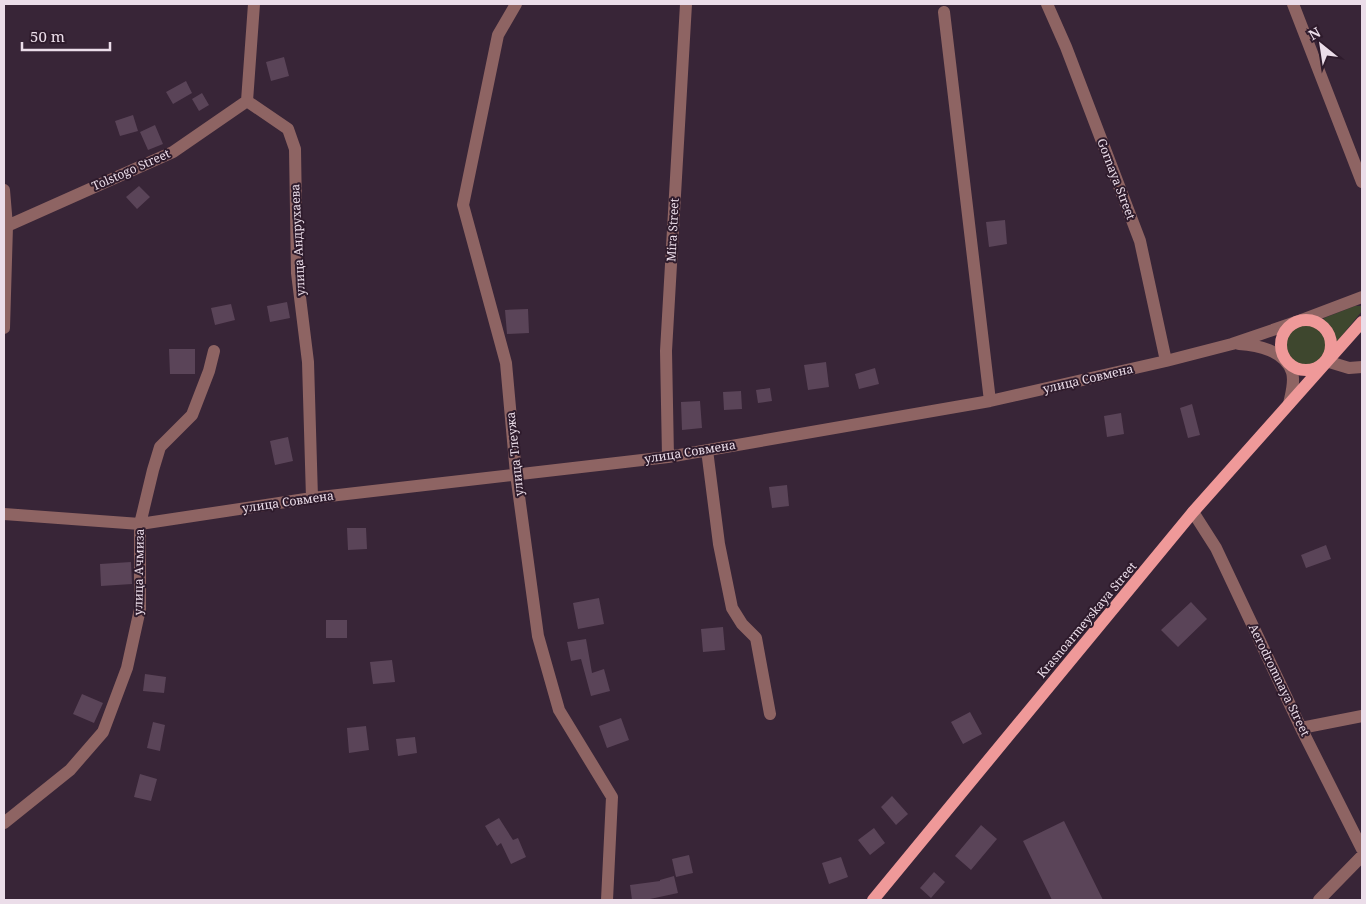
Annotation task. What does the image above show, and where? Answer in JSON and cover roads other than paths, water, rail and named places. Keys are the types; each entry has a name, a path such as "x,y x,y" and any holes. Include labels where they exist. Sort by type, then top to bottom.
{"main road":[{"path":"1305,320 1315,321 1323,326 1329,334 1332,343 1331,353 1326,361 1317,369 1306,371 1295,368 1286,361 1281,351 1281,339 1286,329 1296,322 1305,320"},
{"name":"Krasnoarmeyskaya Street","path":"873,900 1193,512 1362,322"}],"street":[{"path":"247,101 254,4"},
{"name":"улица Тлеужа","path":"516,4 498,35 463,205 506,363 516,474 538,636 559,710 612,797 607,900"},
{"name":"Mira Street","path":"668,457 666,350 686,4"},
{"name":"Gornaya Street","path":"1047,4 1066,47 1140,241 1166,361"},
{"path":"1293,4 1362,182"},
{"path":"944,12 990,401"},
{"name":"Tolstogo Street","path":"7,226 173,152 247,101"},
{"name":"улица Андрухаева","path":"247,101 288,129 295,150 297,273 308,362 312,498"},
{"path":"4,190 7,226 4,328"},
{"name":"улица Совмена","path":"4,514 140,524 312,498 668,457 990,401 1166,361 1232,344 1362,297"},
{"path":"1232,344 1254,345 1271,351 1286,361 1292,373 1290,404"},
{"name":"улица Ачмиза","path":"4,823 70,770 103,732 127,668 140,609 140,524 153,470 160,447 192,415 209,371 214,351"},
{"path":"1326,361 1349,368 1362,367"},
{"path":"707,450 719,544 732,608 742,624 756,638 770,714"},
{"name":"Aerodromnaya Street","path":"1193,512 1216,548 1301,728 1362,849"},
{"path":"1301,728 1362,716"},
{"path":"1319,900 1362,856"}]}
